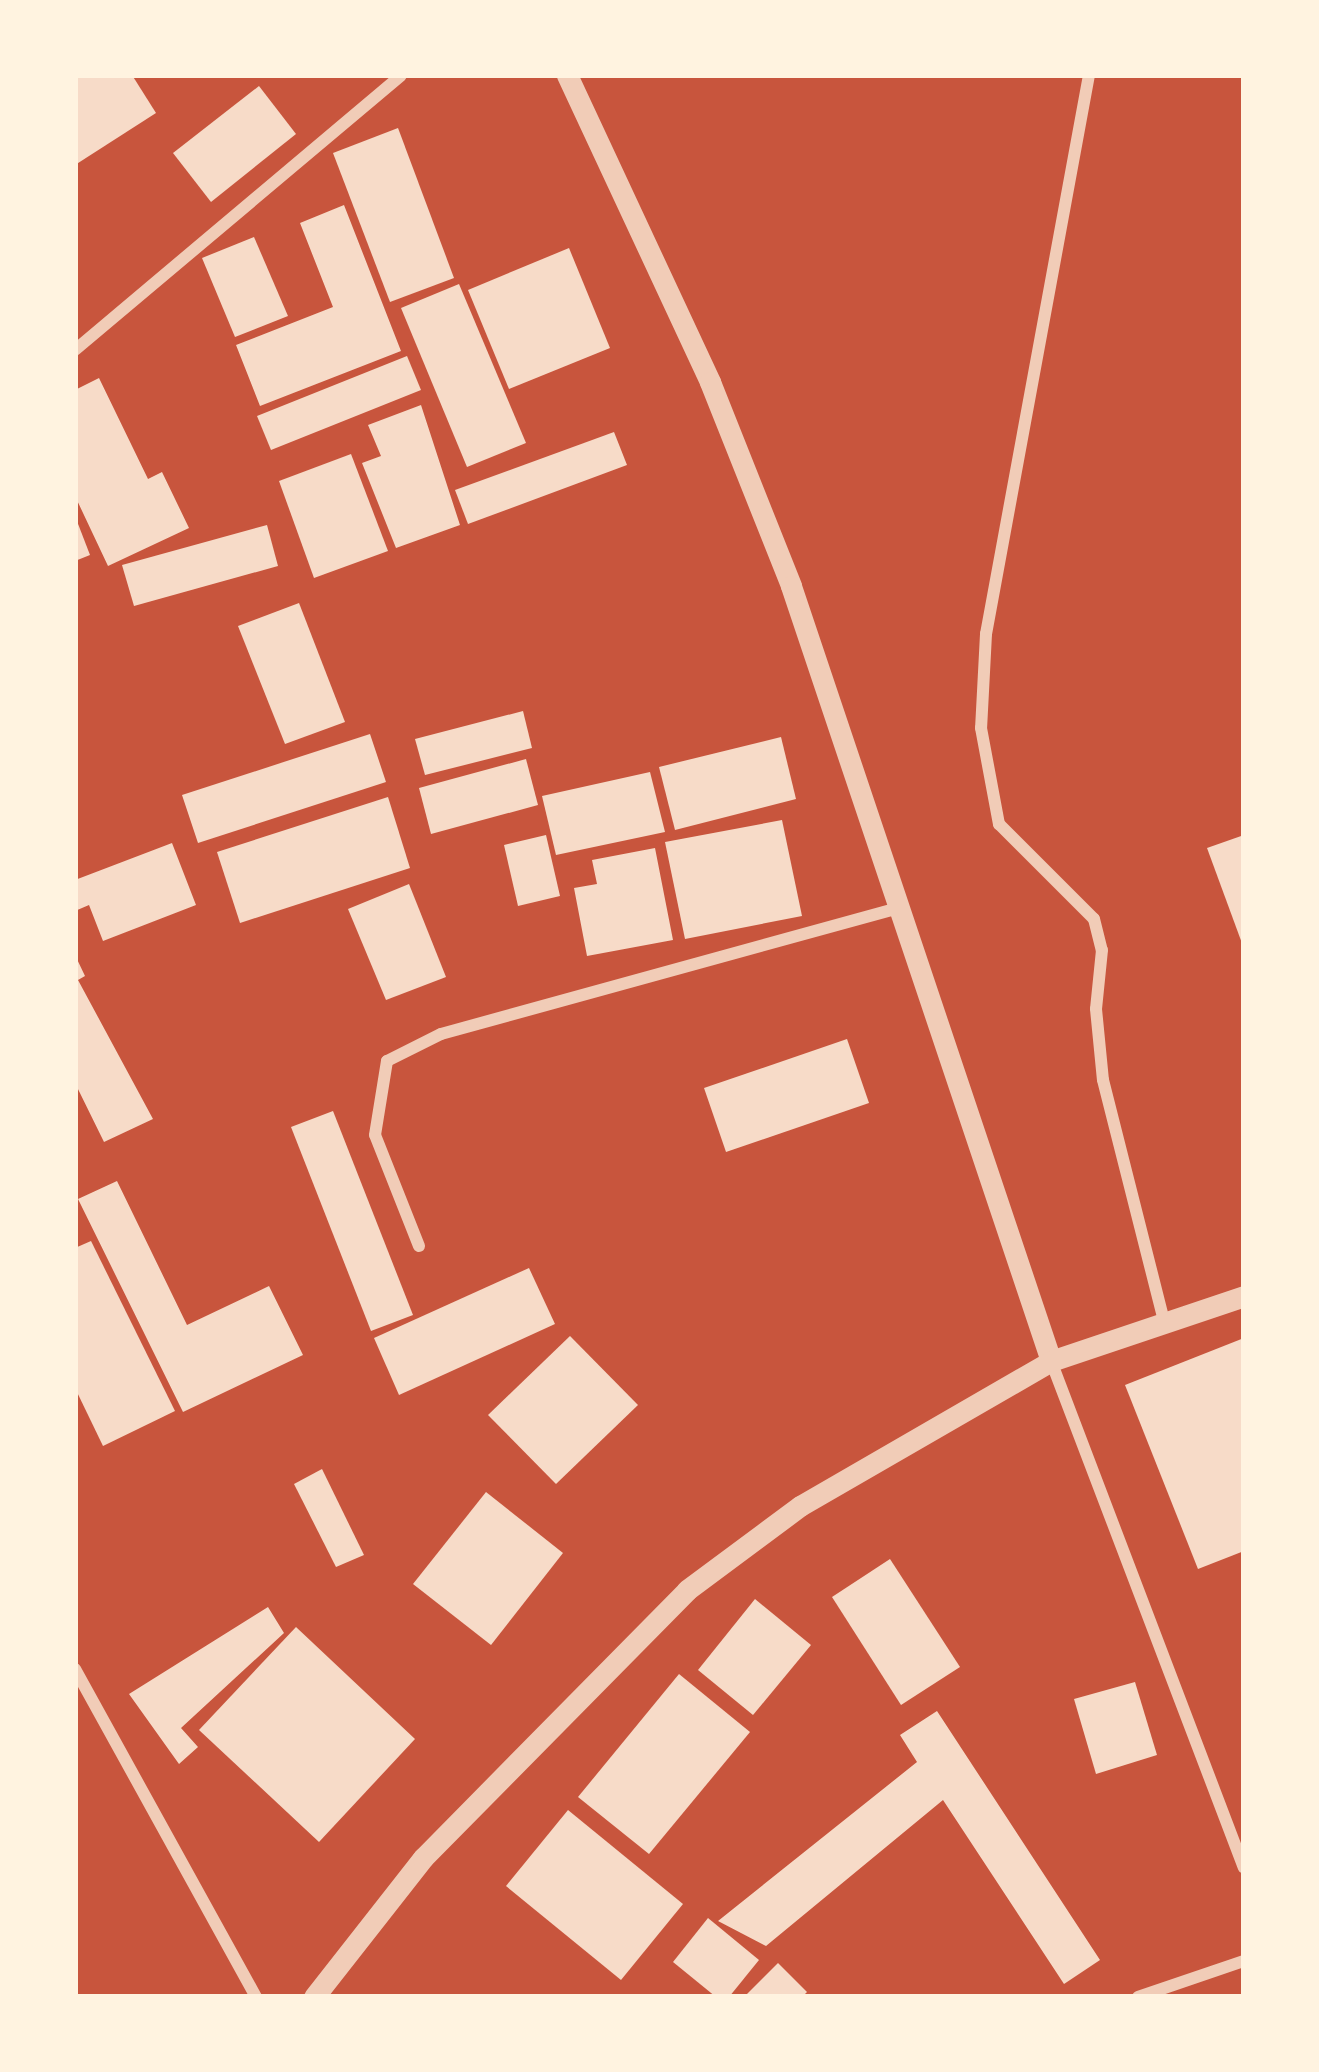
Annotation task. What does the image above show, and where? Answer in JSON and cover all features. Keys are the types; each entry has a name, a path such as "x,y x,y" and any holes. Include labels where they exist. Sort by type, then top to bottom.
{"street":[{"path":"75,350 401,75"},
{"path":"567,75 710,382 791,586 1051,1361 1244,1868"},
{"path":"1089,75 986,634 981,728 999,824 1094,919 1102,950 1102,1080 1164,1322"},
{"path":"419,1246 375,1135 387,1060 441,1034 900,908"},
{"path":"314,1997 423,1858 687,1590 800,1506 1051,1361 1244,1296"},
{"path":"75,1669 253,1996"},
{"path":"1138,1997 1244,1961"}],"building":[{"path":"75,75 132,75 156,113 75,165"},
{"path":"259,86 296,134 211,202 173,153"},
{"path":"398,128 454,278 390,302 333,153"},
{"path":"344,205 401,351 260,406 236,345 333,307 300,223"},
{"path":"254,237 288,316 235,337 202,258"},
{"path":"569,248 610,348 509,389 468,290"},
{"path":"459,284 526,443 467,467 401,308"},
{"path":"407,356 421,390 271,450 257,416"},
{"path":"99,378 148,479 162,472 189,528 108,566 75,496 75,390"},
{"path":"421,405 460,525 396,548 362,463 381,456 368,425"},
{"path":"614,432 627,465 468,524 455,490"},
{"path":"351,454 388,551 314,578 279,481"},
{"path":"75,516 90,555 75,561"},
{"path":"267,525 278,566 134,606 122,565"},
{"path":"299,603 345,722 285,744 238,626"},
{"path":"523,711 532,748 425,775 415,739"},
{"path":"370,734 386,782 198,843 182,795"},
{"path":"781,737 796,799 675,830 659,767"},
{"path":"526,759 538,805 431,834 419,788"},
{"path":"650,772 665,832 556,855 542,796"},
{"path":"388,797 410,868 240,923 217,852"},
{"path":"782,820 802,916 685,939 665,842"},
{"path":"546,835 560,896 518,906 504,845"},
{"path":"1244,835 1244,946 1243,946 1207,848"},
{"path":"172,843 196,905 103,941 89,905 75,911 75,880"},
{"path":"655,848 673,940 587,956 574,888 597,884 592,860"},
{"path":"409,884 446,977 386,1000 348,909"},
{"path":"75,955 85,976 78,980 153,1119 104,1142 75,1083"},
{"path":"847,1039 869,1103 726,1152 704,1088"},
{"path":"333,1111 413,1315 371,1331 291,1127"},
{"path":"117,1181 187,1325 269,1286 303,1355 183,1412 78,1199"},
{"path":"91,1241 175,1411 103,1446 75,1388 75,1248"},
{"path":"529,1268 555,1324 399,1395 374,1338"},
{"path":"570,1336 638,1405 556,1484 488,1415"},
{"path":"1244,1338 1244,1551 1198,1569 1125,1385"},
{"path":"322,1469 364,1555 336,1567 294,1484"},
{"path":"486,1492 563,1553 491,1645 413,1584"},
{"path":"890,1559 960,1667 901,1705 832,1597"},
{"path":"755,1599 811,1645 753,1715 698,1670"},
{"path":"268,1607 284,1633 181,1728 198,1747 179,1764 129,1694"},
{"path":"296,1627 415,1739 319,1842 199,1730"},
{"path":"679,1674 750,1732 649,1854 578,1797"},
{"path":"1135,1682 1157,1755 1096,1774 1074,1699"},
{"path":"937,1711 1100,1960 1064,1984 943,1800 766,1946 718,1921 917,1762 900,1735"},
{"path":"568,1810 683,1904 621,1980 506,1886"},
{"path":"708,1918 759,1960 729,1997 716,1997 673,1962"},
{"path":"778,1963 807,1992 802,1997 744,1997"}]}
